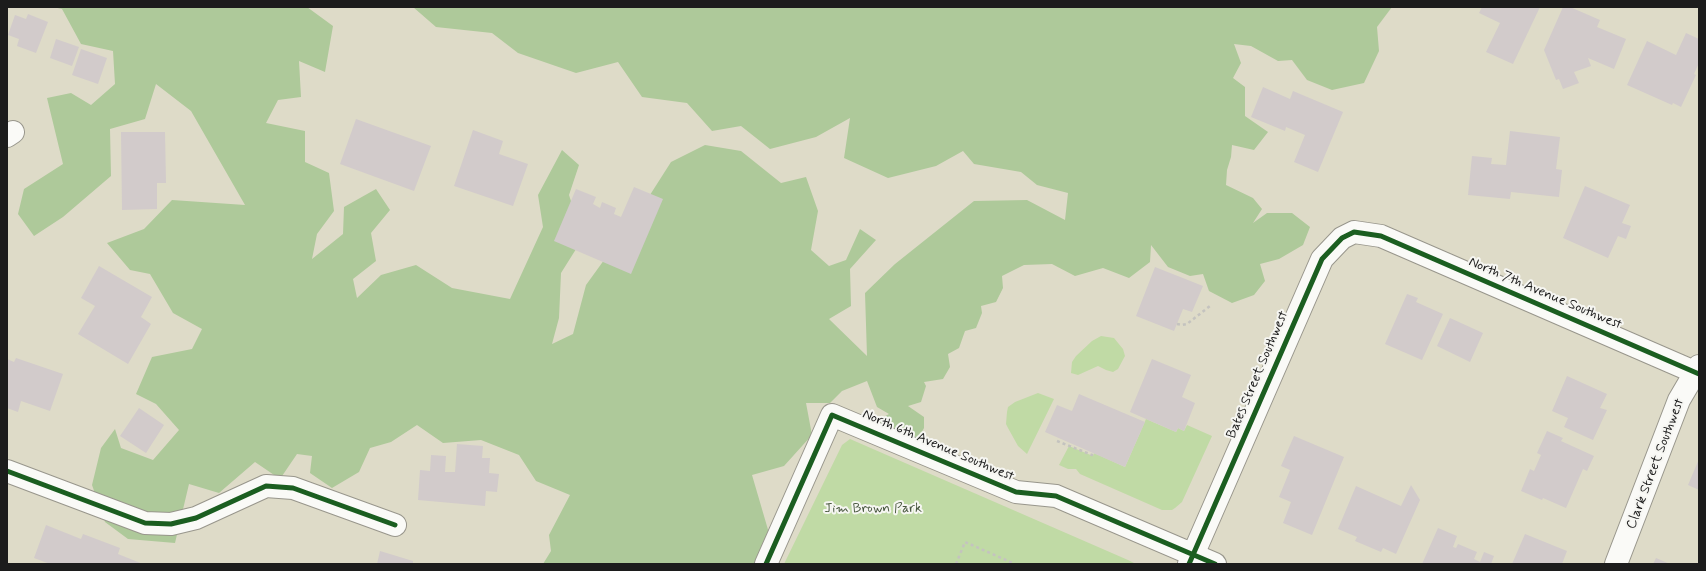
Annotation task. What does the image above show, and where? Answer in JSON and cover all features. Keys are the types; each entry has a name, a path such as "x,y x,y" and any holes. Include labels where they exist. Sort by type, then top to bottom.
{"street":[{"name":"Bates Street Southwest","path":"1191,559 1322,259 1342,238 1354,232 1381,236"},
{"name":"North 7th Avenue Southwest","path":"1381,236 1698,371"},
{"name":"Clark Street Southwest","path":"1616,564 1679,400 1698,371"},
{"name":"North 6th Avenue Southwest","path":"766,564 832,415 1016,492 1056,496 1191,559 1215,564"},
{"path":"7,471 145,523 170,524 196,518 266,486 293,488 395,525"}],"path":[{"path":"1178,324 1188,324 1210,306"},
{"path":"1057,441 1092,455 1092,453"},
{"path":"956,564 965,542 1015,564"}],"green space":[{"path":"53,7 307,7 333,26 325,72 299,61 301,97 278,100 266,123 305,131 305,162 329,173 334,211 317,234 312,259 343,234 344,207 376,189 390,210 371,233 376,261 353,279 357,298 381,275 416,265 452,288 510,299 543,227 538,195 562,150 579,165 569,195 583,238 561,273 559,318 552,344 573,334 586,285 641,209 671,162 705,145 741,151 781,183 806,177 818,211 811,250 829,266 846,260 860,229 876,240 850,269 851,306 829,319 867,356 865,293 895,264 974,201 1027,200 1065,220 1068,193 1037,185 1021,172 974,164 963,151 936,166 888,178 844,158 850,118 816,137 770,149 741,126 712,131 687,103 642,97 618,62 576,73 518,53 492,33 436,27 413,7 1392,7 1377,27 1379,51 1364,83 1332,90 1307,80 1292,60 1278,61 1251,46 1234,44 1241,63 1233,78 1245,87 1245,116 1268,132 1254,150 1232,145 1231,157 1227,170 1226,185 1253,198 1262,209 1253,223 1267,213 1292,213 1310,227 1303,245 1279,259 1260,264 1265,281 1254,295 1232,303 1209,291 1203,274 1190,276 1168,267 1151,245 1150,262 1129,278 1103,268 1075,276 1052,264 1024,265 1002,276 1003,288 996,302 981,306 982,313 976,328 965,331 959,348 948,354 950,367 943,379 924,382 926,386 921,402 908,406 924,417 924,428 915,444 891,438 878,420 889,414 877,407 867,381 842,391 830,403 806,403 812,435 784,466 752,475 776,557 766,564 543,564 551,551 549,535 570,495 536,481 519,455 481,440 443,443 417,425 391,442 370,448 359,472 332,488 310,473 312,456 297,454 280,479 255,462 219,493 189,484 175,543 128,539 105,522 92,485 101,448 115,429 121,448 153,460 179,430 156,404 136,394 152,357 192,349 202,329 173,313 150,274 130,270 107,243 144,229 172,200 245,205 191,111 156,84 145,119 110,129 111,176 63,217 34,236 18,214 24,189 63,164 47,98 71,93 91,105 115,84 113,51 81,44 62,9"},
{"path":"1101,336 1114,338 1123,349 1125,356 1118,369 1113,372 1098,366 1078,375 1071,373 1072,362 1076,356 1092,341"},
{"path":"1038,393 1054,399 1027,454 1018,446 1006,424 1007,412 1008,407 1015,402"},
{"path":"1146,419 1176,432 1178,428 1184,431 1187,425 1212,436 1182,502 1172,510 1162,510 1080,474 1076,469 1068,469 1059,465 1069,446 1093,456 1094,453 1125,467"},
{"name":"Jim Brown Park","path":"850,439 1136,564 784,564 842,445"}],"building":[{"path":"1482,7 1540,7 1513,64 1486,52 1500,23 1479,13"},
{"path":"1563,7 1570,7 1600,20 1597,27 1626,39 1614,69 1588,58 1591,66 1574,72 1579,83 1563,89 1559,79 1556,80 1544,50"},
{"path":"28,14 48,22 36,53 17,46 19,39 8,35 15,15 26,19"},
{"path":"1686,33 1699,39 1699,63 1694,74 1696,75 1681,107 1673,103 1672,105 1627,85 1647,41 1676,55"},
{"path":"56,39 79,47 72,66 50,58"},
{"path":"81,49 107,58 98,84 72,75"},
{"path":"1263,87 1290,99 1293,91 1343,112 1318,172 1294,162 1305,135 1286,127 1285,131 1251,117"},
{"path":"356,119 431,146 414,191 340,164"},
{"path":"473,130 503,141 499,154 528,164 513,206 454,186"},
{"path":"1510,131 1560,137 1556,169 1562,170 1559,197 1511,192 1510,199 1468,195 1472,156 1492,158 1491,164 1506,165"},
{"path":"121,132 165,132 166,183 157,183 157,209 122,210"},
{"path":"1585,186 1630,205 1622,223 1631,226 1626,239 1618,236 1608,258 1563,238"},
{"path":"634,187 663,199 631,274 554,241 576,189 596,197 593,204 600,208 602,202 616,208 614,214 621,217"},
{"path":"99,266 152,297 141,317 151,324 128,364 78,334 95,306 81,298"},
{"path":"1155,267 1203,286 1192,312 1183,309 1174,331 1136,316"},
{"path":"1407,294 1418,298 1416,302 1443,314 1422,360 1385,344"},
{"path":"1450,318 1483,333 1470,362 1437,346"},
{"path":"16,358 63,374 50,411 21,401 18,412 7,408 7,359 14,362"},
{"path":"1152,359 1191,375 1182,397 1195,403 1184,431 1178,428 1176,432 1130,412"},
{"path":"1567,376 1607,394 1600,408 1607,410 1593,440 1564,427 1568,418 1552,411"},
{"path":"1079,394 1145,422 1125,467 1045,432 1057,405 1072,411"},
{"path":"139,408 164,425 146,453 120,436"},
{"path":"1547,431 1563,438 1561,441 1594,456 1587,471 1583,469 1566,508 1543,498 1542,500 1521,491 1530,469 1534,471 1541,455 1537,453"},
{"path":"1294,436 1344,457 1312,535 1283,523 1291,502 1279,497 1290,470 1281,466"},
{"path":"457,444 483,446 482,458 490,458 489,473 499,474 497,492 486,491 485,506 418,500 420,470 430,471 431,455 446,456 445,472 455,472"},
{"path":"1699,459 1699,490 1688,485"},
{"path":"1411,485 1420,500 1396,554 1383,548 1381,552 1355,541 1357,537 1338,529 1356,486 1401,506"},
{"path":"46,525 81,539 83,534 120,548 118,554 143,564 50,564 34,558"},
{"path":"1438,528 1457,536 1453,547 1456,548 1458,544 1477,552 1474,559 1480,562 1484,552 1494,556 1491,564 1422,564"},
{"path":"1525,534 1567,551 1562,564 1512,564"},
{"path":"380,551 413,561 413,564 377,564"},
{"path":"1656,558 1670,564 1653,564"}],"cycle path":[{"path":"1189,564 1322,259 1342,238 1354,232 1381,236 1699,374"},
{"path":"766,564 832,415 1016,492 1056,496 1215,564"},
{"path":"7,471 145,523 171,524 196,518 266,486 293,488 395,525"}]}
